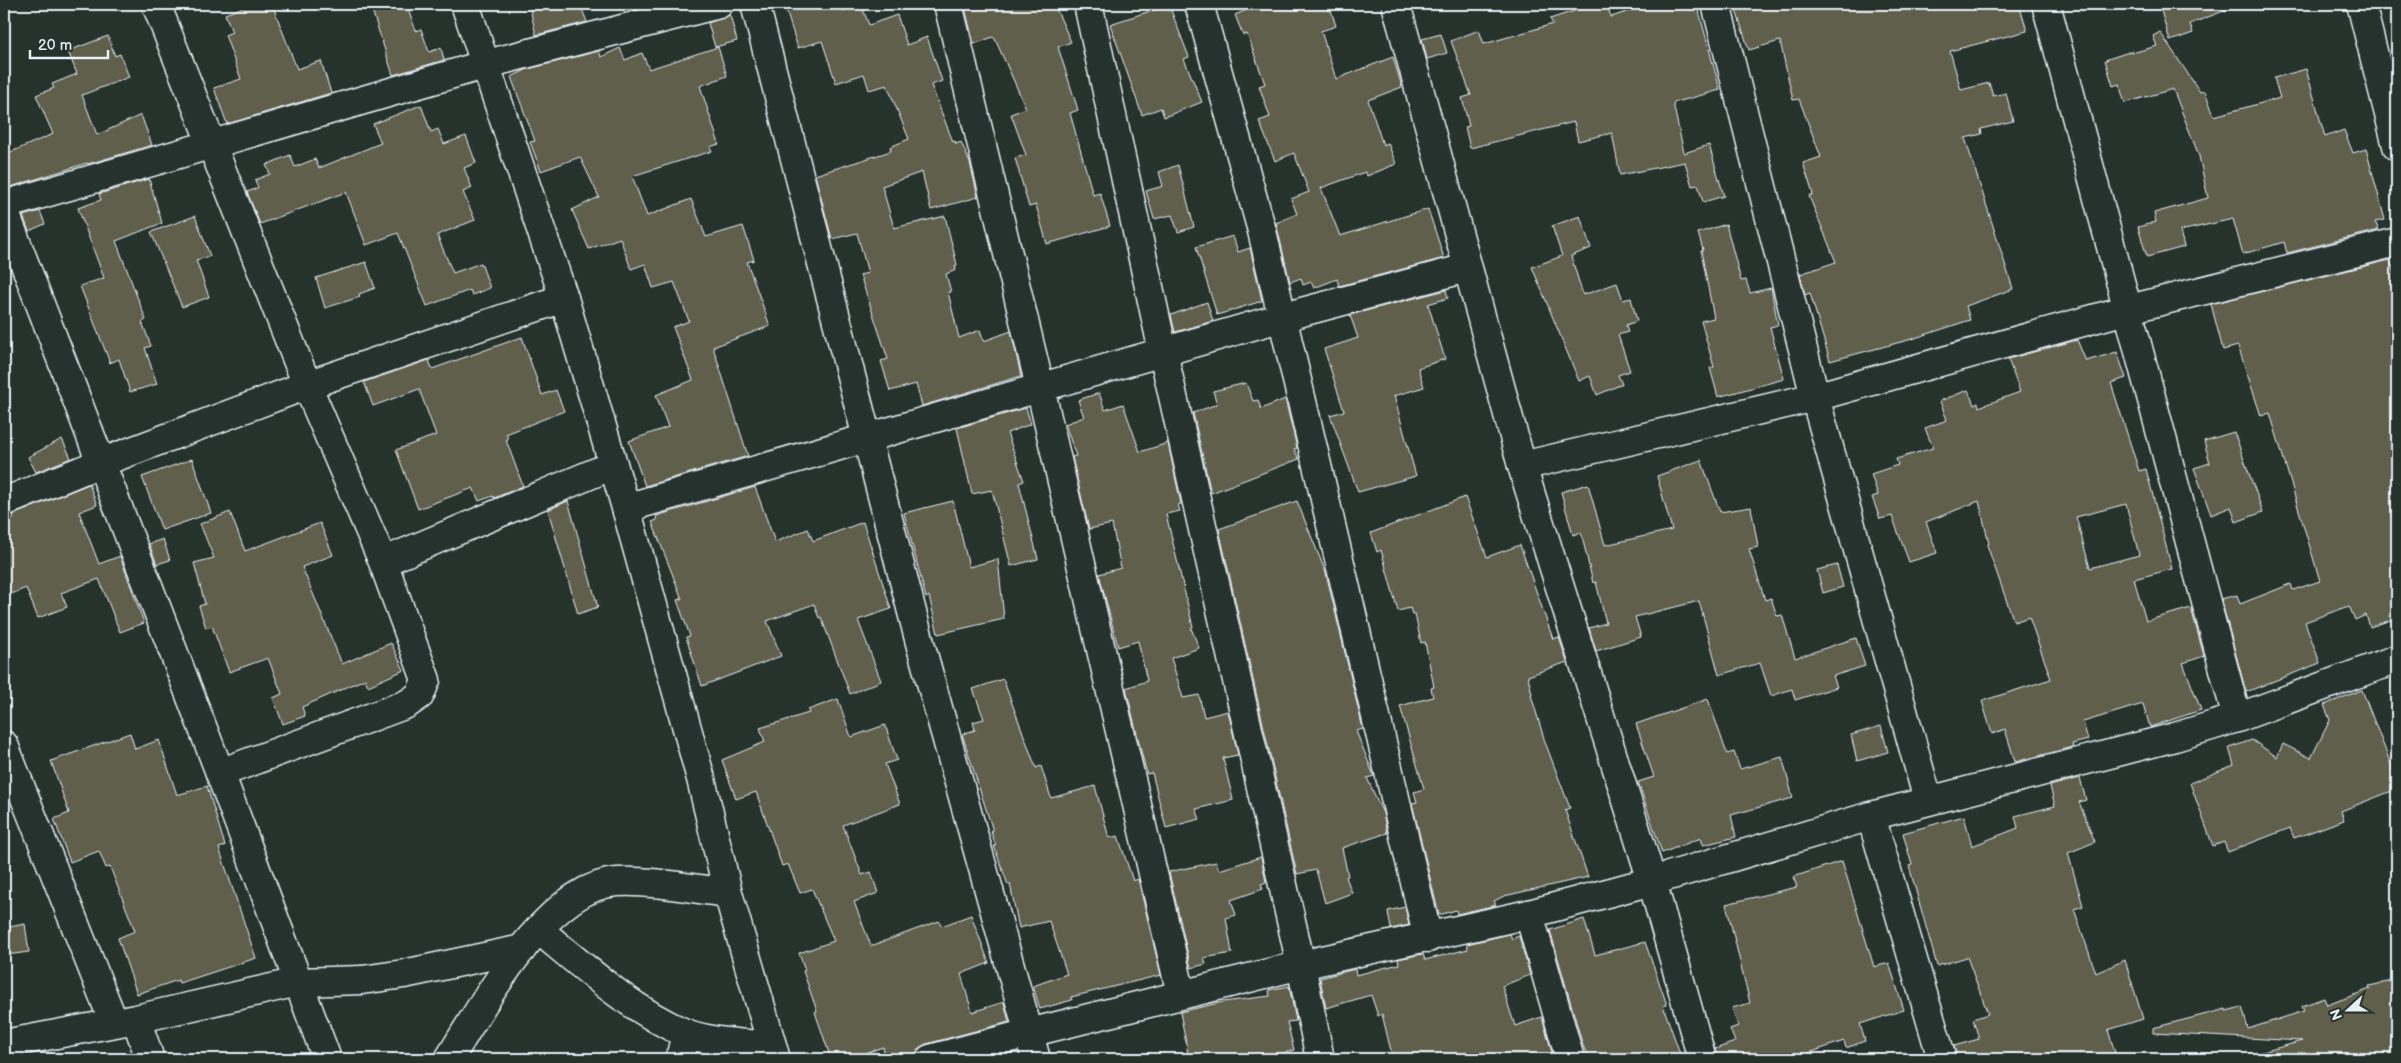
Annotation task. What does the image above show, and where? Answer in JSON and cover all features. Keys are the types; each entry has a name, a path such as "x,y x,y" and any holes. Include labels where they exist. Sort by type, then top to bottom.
{"street":[{"path":"156,4 307,385 382,562 426,680 420,695 407,704 220,773"},
{"path":"4,1044 125,1021 298,982 362,980 404,974 530,940 611,988 652,1015 686,1033 774,1053 728,893 700,779 626,508 564,298 465,4"},
{"path":"4,205 486,64 719,4"},
{"path":"755,4 920,643 1036,1059"},
{"path":"948,4 1040,387 1181,994"},
{"path":"1088,4 1163,352 1302,965 1320,1059"},
{"path":"1199,4 1262,230 1428,938"},
{"path":"1396,4 1522,466 1652,881 1702,1059"},
{"path":"1716,4 1815,397 1928,800"},
{"path":"2046,4 2237,718"},
{"path":"2361,4 2397,146"},
{"path":"4,210 328,1059"},
{"path":"1522,466 1815,397 2129,309 2397,242"},
{"path":"626,508 1283,317 1467,268"},
{"path":"4,502 100,463 307,385 564,298"},
{"path":"382,562 612,465"},
{"path":"930,1059 1028,1032 1181,994 1529,914 1652,881 1928,800 2175,737 2396,665"},
{"path":"4,745 125,1021 150,1059"},
{"path":"1871,816 1942,1059"},
{"path":"448,1059 489,995 530,940 556,910 575,896 603,885 617,882 728,893"},
{"path":"1529,914 1570,1059"},
{"path":"680,1059 686,1033"}],"building":[{"path":"252,4 272,4 297,69 321,61 331,93 227,124 214,88 241,79 225,35 232,32 225,14"},
{"path":"370,4 406,4 416,31 421,29 429,52 441,48 444,60 393,75"},
{"path":"529,4 580,4 587,22 536,35"},
{"path":"784,4 840,4 843,11 861,4 869,25 897,15 907,45 927,37 942,81 931,85 953,142 955,141 956,144 961,142 970,163 978,197 931,210 922,172 882,186 894,228 945,216 957,265 955,266 956,270 946,274 951,292 948,292 959,338 980,330 984,341 1011,331 1021,376 922,406 916,384 890,391 881,361 888,359 860,275 868,273 857,233 832,239 815,175 891,151 890,147 909,139 887,85 869,90 864,74 836,83 822,41 798,48"},
{"path":"964,4 1054,4 1071,42 1058,47 1078,110 1070,113 1093,195 1100,193 1110,226 1047,244 1036,205 1029,207 1015,158 1026,155 1011,114 1026,108 995,39 993,37 974,44"},
{"path":"1260,4 1329,4 1336,26 1321,31 1336,79 1393,57 1402,87 1368,100 1383,145 1388,143 1396,164 1367,176 1365,172 1321,188 1340,236 1428,209 1444,258 1339,286 1337,279 1314,288 1311,282 1303,285 1301,278 1290,282 1276,223 1297,214 1291,199 1309,192 1294,153 1275,161 1259,121 1270,117 1259,86 1265,84 1247,34 1243,35 1235,15"},
{"path":"1595,4 1607,4 1611,17 1651,4 1697,4 1720,90 1673,103 1684,153 1709,145 1724,196 1703,202 1698,185 1692,186 1685,162 1620,175 1612,133 1578,141 1574,122 1470,148 1465,127 1469,126 1462,98 1471,95 1451,41 1479,30 1484,44 1553,24 1550,19"},
{"path":"1734,4 2019,4 2027,31 1950,51 1961,90 1989,83 1993,96 2006,93 2013,121 1981,129 1982,134 1965,138 2013,289 1966,306 1970,320 1912,339 1830,361 1810,293 1805,295 1800,274 1836,262 1809,196 1813,194 1803,163 1821,157 1799,99 1793,100 1780,41 1749,50"},
{"path":"2159,4 2239,5 2190,24 2193,33 2170,41"},
{"path":"1169,5 1189,57 1184,59 1202,102 1164,117 1161,108 1142,115 1110,24"},
{"path":"730,15 737,41 715,47 708,23"},
{"path":"2160,32 2200,92 2205,91 2214,116 2280,98 2274,78 2306,69 2325,137 2344,130 2353,153 2366,149 2385,220 2375,222 2379,230 2287,253 2284,242 2243,254 2233,219 2180,231 2184,247 2147,257 2138,227 2156,222 2154,213 2208,198 2199,156 2173,89 2125,103 2119,84 2113,86 2105,60 2132,51 2132,53 2157,46 2153,36"},
{"path":"1441,34 1447,53 1427,59 1422,39"},
{"path":"108,36 115,56 120,54 129,77 82,95 97,135 141,115 152,145 4,189 4,155 53,134 36,95 54,88 52,84 77,74 68,51"},
{"path":"718,47 727,76 700,86 719,144 710,147 712,151 632,176 647,216 691,199 706,237 743,226 754,260 747,262 770,326 713,347 748,456 645,486 629,441 668,427 656,395 693,380 673,327 689,321 674,282 653,288 645,264 631,269 620,238 589,249 572,210 599,197 580,157 541,171 530,142 535,141 511,77 528,69 599,51 601,57 620,48 625,60 642,53 649,69"},
{"path":"421,105 431,132 438,129 444,144 466,136 476,163 464,168 472,188 463,192 475,220 437,235 453,273 481,263 490,288 472,295 470,290 427,306 398,233 366,245 346,192 260,224 247,192 258,188 255,180 270,174 266,165 290,155 295,167 315,159 319,168 381,143 373,124"},
{"path":"1178,165 1194,227 1178,232 1172,215 1154,219 1146,191 1163,186 1159,172"},
{"path":"149,179 162,223 116,241 146,320 142,322 151,346 145,348 157,384 130,392 119,359 110,363 80,286 104,278 78,208 101,200 99,194"},
{"path":"40,211 45,224 29,231 23,216"},
{"path":"195,216 210,256 196,260 209,297 182,307 151,232"},
{"path":"1580,216 1591,248 1571,256 1583,295 1617,283 1623,300 1631,298 1637,321 1626,325 1628,332 1618,335 1630,371 1618,375 1622,384 1597,395 1590,376 1579,381 1532,267 1562,256 1552,226"},
{"path":"1726,224 1741,281 1746,280 1750,293 1771,288 1778,325 1770,327 1784,379 1718,397 1710,368 1714,367 1701,321 1714,318 1701,251 1703,250 1698,233"},
{"path":"1233,236 1238,252 1250,248 1262,301 1217,315 1196,247"},
{"path":"2390,260 2397,279 2397,618 2370,627 2366,615 2355,620 2349,606 2305,622 2320,663 2246,692 2221,599 2237,595 2240,604 2291,584 2293,590 2320,581 2270,413 2261,416 2238,346 2223,350 2211,304"},
{"path":"366,262 375,288 359,294 360,297 325,308 316,278"},
{"path":"1446,290 1448,298 1428,304 1445,359 1418,368 1424,387 1394,396 1416,476 1358,492 1330,415 1344,411 1324,349 1358,338 1350,315"},
{"path":"1207,302 1213,321 1175,332 1171,315"},
{"path":"522,337 542,395 556,390 564,411 506,434 508,439 506,440 523,486 494,498 493,496 479,501 473,488 418,509 396,450 436,435 419,389 373,406 364,382 429,360 432,369"},
{"path":"2077,340 2086,361 2117,352 2126,378 2111,383 2139,471 2146,469 2172,569 2134,579 2146,621 2191,608 2204,656 2183,663 2201,710 2150,727 2143,704 2083,722 2088,740 2072,744 2073,747 2015,762 2005,729 1992,734 1982,701 2051,679 2029,617 2014,622 1987,545 1989,544 1979,501 1926,522 1937,553 1909,562 1892,516 1880,519 1872,497 1878,495 1871,474 1898,465 1896,459 1933,448 1925,428 1947,420 1940,401 1968,390 1974,405 1978,403 1979,407 2020,392 2008,359","holes":["2126,504 2139,555 2090,568 2076,517"]},
{"path":"1246,383 1253,401 1258,400 1261,409 1285,399 1297,448 1294,449 1299,459 1211,493 1193,413 1217,404 1213,391"},
{"path":"1099,393 1105,410 1123,404 1140,452 1168,443 1181,504 1178,505 1180,511 1166,514 1193,627 1191,628 1199,648 1171,658 1183,698 1199,695 1204,717 1228,711 1238,755 1223,758 1233,800 1196,809 1200,819 1166,828 1152,773 1147,774 1126,688 1147,681 1138,641 1118,647 1099,574 1121,568 1112,524 1089,529 1072,457 1076,456 1065,424 1084,417 1078,400"},
{"path":"1026,408 1031,424 1007,433 1024,481 1019,483 1038,559 1011,566 992,490 972,494 957,428"},
{"path":"2234,432 2263,512 2236,522 2231,507 2211,515 2194,468 2210,463 2204,441"},
{"path":"62,439 71,458 36,472 28,457"},
{"path":"192,459 211,513 162,530 142,477"},
{"path":"1701,460 1720,512 1751,507 1758,547 1749,549 1765,600 1771,598 1777,616 1782,615 1795,658 1856,638 1865,666 1833,676 1837,687 1795,700 1792,689 1771,696 1760,663 1719,675 1699,601 1635,617 1641,637 1596,651 1589,628 1606,623 1596,582 1593,583 1581,532 1573,535 1561,492 1588,484 1605,545 1672,530 1657,476"},
{"path":"89,484 97,505 79,512 99,564 120,556 144,623 120,632 99,579 61,593 67,607 38,618 26,588 4,597 4,522 14,518 13,515"},
{"path":"755,487 775,542 808,529 813,541 863,522 891,609 858,620 881,681 850,694 821,617 819,618 814,604 767,621 781,656 702,686 686,637 690,636 677,600 682,599 652,522 657,520 656,516"},
{"path":"1465,497 1487,557 1520,545 1553,639 1559,637 1567,662 1528,676 1531,695 1545,742 1570,808 1565,810 1588,877 1504,896 1494,901 1496,905 1457,914 1456,910 1439,915 1412,803 1417,802 1414,792 1424,789 1400,706 1433,697 1431,688 1434,687 1425,642 1421,643 1415,614 1412,614 1410,608 1398,611 1381,550 1377,552 1371,533"},
{"path":"568,501 598,607 578,614 548,510"},
{"path":"953,501 969,567 998,559 1004,619 938,634 929,596 926,598 904,513"},
{"path":"1297,501 1326,573 1363,729 1356,731 1374,776 1367,778 1383,813 1387,833 1342,848 1348,876 1346,877 1352,893 1325,903 1316,870 1297,874 1219,529"},
{"path":"230,512 245,551 320,523 333,555 302,567 342,664 391,643 404,670 368,686 365,679 302,707 305,716 283,724 273,698 282,694 268,658 229,672 212,626 206,628 199,606 205,604 194,563 214,558 200,524"},
{"path":"163,539 170,560 157,564 149,544"},
{"path":"1837,565 1843,587 1823,593 1817,570"},
{"path":"1003,679 1036,768 1041,766 1051,798 1095,786 1109,838 1118,836 1133,881 1138,879 1161,975 1071,997 1072,1000 1040,1009 1033,986 1067,974 1049,921 1019,928 1010,884 1008,885 994,846 996,846 991,832 993,831 962,734 975,730 973,722 984,719 973,689"},
{"path":"2362,690 2397,780 2397,789 2341,811 2344,820 2294,838 2290,828 2228,852 2224,842 2213,846 2190,783 2234,765 2229,748 2252,740 2277,757 2283,744 2311,758 2330,720 2324,705"},
{"path":"838,699 851,737 885,725 897,760 885,764 900,804 843,825 862,875 871,872 878,893 854,902 871,946 939,921 942,926 971,915 989,963 961,974 972,1012 1004,1002 1009,1022 926,1044 919,1048 915,1059 885,1059 883,1047 848,1059 831,1059 815,1012 817,1011 803,971 805,970 799,953 834,941 812,889 800,893 788,864 782,866 756,792 736,799 722,760 765,742 760,728 809,713 808,710"},
{"path":"1708,699 1727,754 1734,752 1740,769 1782,757 1793,798 1731,815 1736,837 1703,845 1701,838 1662,853 1638,782 1654,777 1636,724"},
{"path":"1881,726 1888,752 1857,761 1851,735"},
{"path":"130,733 135,749 159,740 177,795 207,786 225,846 219,848 256,958 179,983 178,980 137,994 118,938 135,931 110,867 106,868 99,851 70,862 54,819 69,813 51,761"},
{"path":"2080,778 2086,800 2079,802 2095,842 2068,853 2083,906 2074,909 2096,973 2125,960 2143,1019 2108,1030 2117,1059 1957,1059 1954,1046 1979,1039 1973,1019 1988,1014 1967,957 1937,966 1909,866 1912,865 1903,833 1964,816 1972,846 2018,828 2015,816 2055,806 2050,786"},
{"path":"1261,857 1266,882 1261,884 1263,889 1231,900 1236,915 1226,918 1232,953 1204,958 1206,964 1191,968 1169,872 1216,862 1219,870"},
{"path":"1842,861 1874,967 1889,963 1904,1010 1860,1024 1865,1041 1846,1048 1844,1041 1791,1059 1717,1059 1715,1049 1735,1042 1730,1029 1738,1026 1732,1008 1750,1003 1726,904 1797,887 1793,877"},
{"path":"1405,907 1409,925 1391,929 1388,911"},
{"path":"1584,919 1595,955 1645,942 1667,1005 1663,1006 1682,1059 1589,1059 1583,1046 1550,930"},
{"path":"25,924 29,952 6,955 4,928"},
{"path":"1510,934 1512,939 1519,936 1530,975 1502,986 1515,1026 1542,1017 1553,1056 1545,1059 1393,1059 1382,1014 1378,1016 1371,995 1326,1008 1320,978 1355,969 1356,975 1399,964 1398,959 1423,954 1425,960 1468,949 1467,944"},
{"path":"2397,980 2397,1059 2259,1059 2259,1053 2302,1041 2153,1033 2153,1028 2226,1009 2226,1011 2242,1007 2248,1029 2304,1011 2302,1006 2324,998 2327,1005 2370,989 2369,986"},
{"path":"1289,986 1296,1021 1287,1022 1294,1050 1260,1059 1189,1059 1180,1012 1223,1002 1270,996 1269,990"}]}
